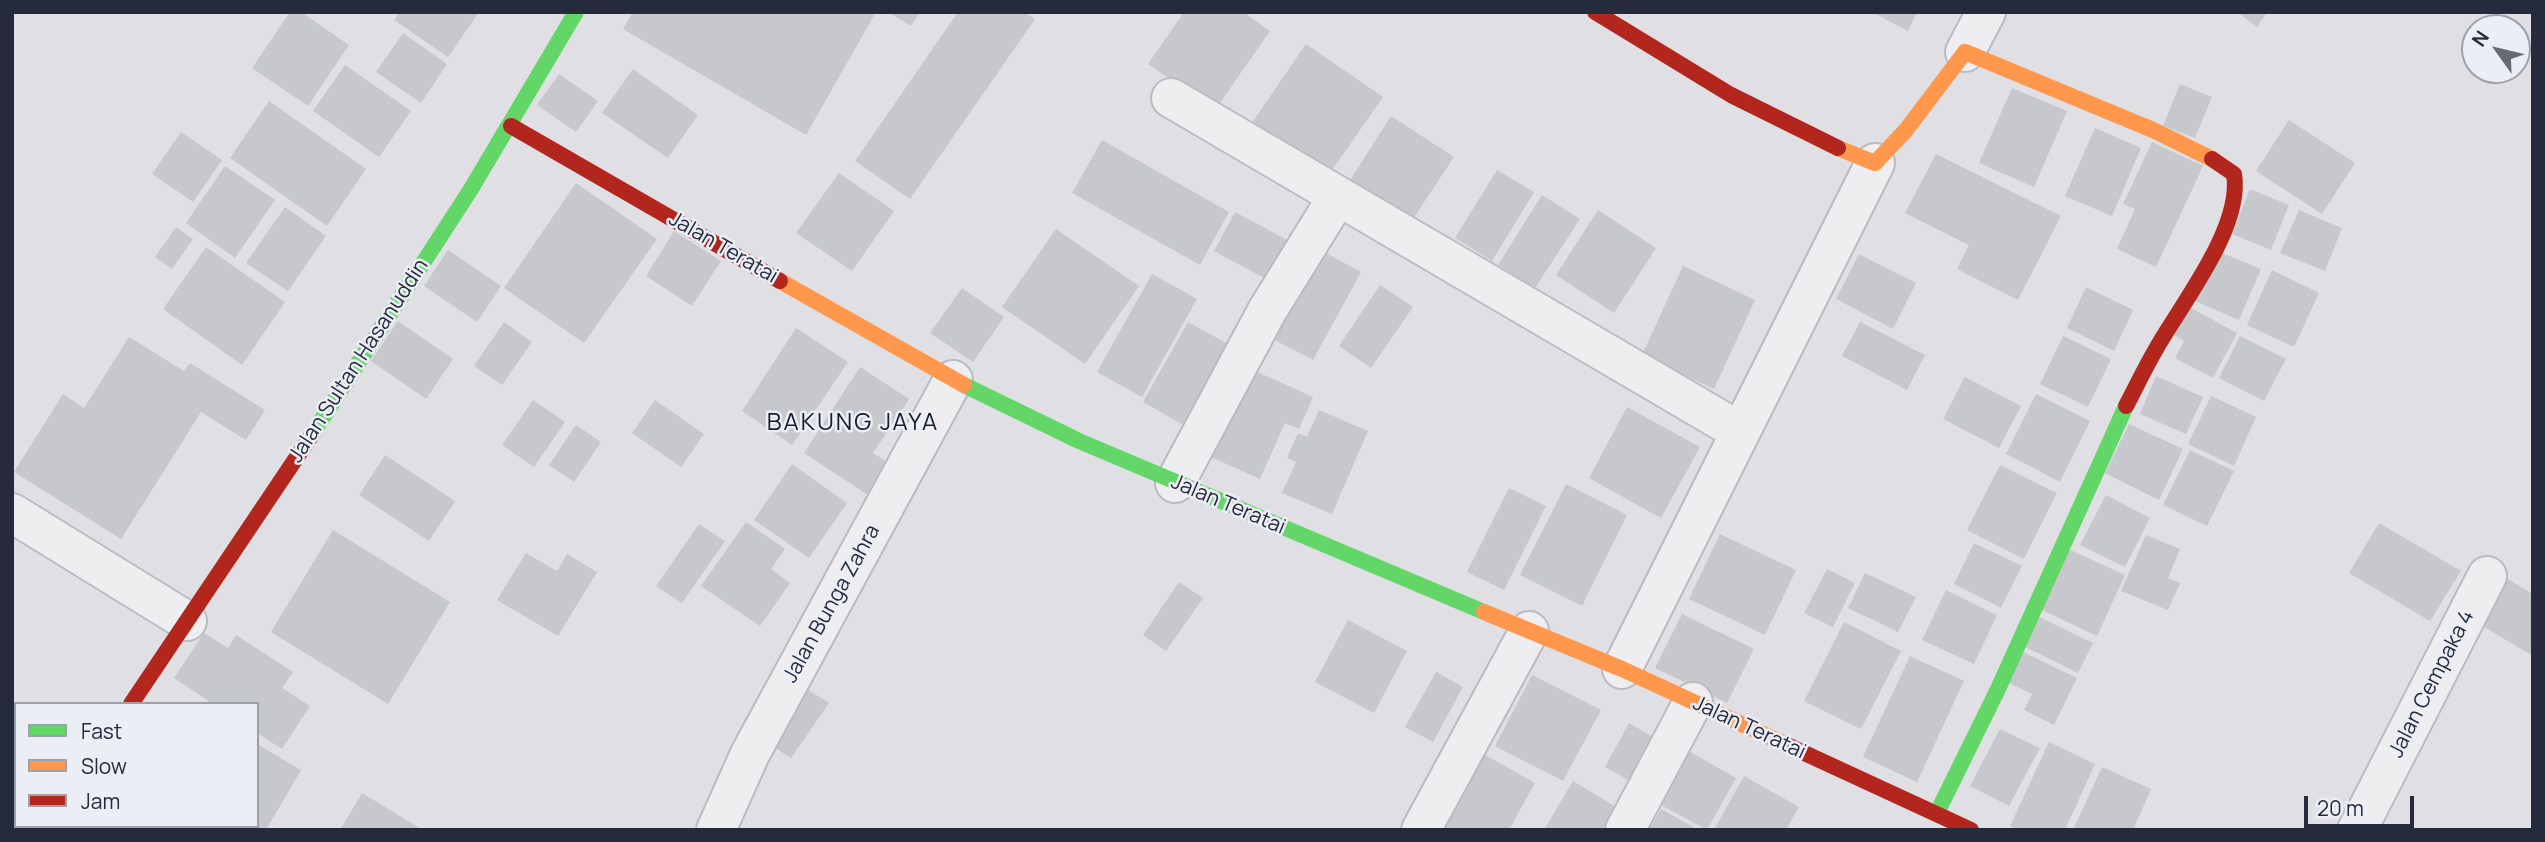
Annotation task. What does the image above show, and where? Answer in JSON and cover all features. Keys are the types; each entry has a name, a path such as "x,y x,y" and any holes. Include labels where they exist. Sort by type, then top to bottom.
{"street":[{"name":"Jalan Sultan Hasanuddin","path":"132,702 511,126 576,12"},
{"path":"1595,12 1710,83 1822,144 1875,163"},
{"path":"1622,669 1875,163 1906,130 1965,52 1986,12"},
{"path":"1937,813 2007,669 2048,570 2103,454 2156,350 2228,223 2238,185 2233,173 2213,158 1965,52"},
{"path":"1171,98 1739,431"},
{"name":"Jalan Teratai","path":"511,126 953,380 1079,441 1622,669 1971,830"},
{"path":"1175,483 1267,311 1338,196"},
{"name":"Jalan Bunga Zahra","path":"716,830 750,754 953,380"},
{"path":"12,513 187,621"},
{"name":"Jalan Cempaka 4","path":"2357,830 2487,576"},
{"path":"1421,830 1530,631"},
{"path":"1625,830 1693,702"}],"building":[{"path":"290,12 301,12 349,45 308,106 252,68"},
{"path":"400,12 479,12 448,57 394,20"},
{"path":"633,12 876,12 806,135 623,29"},
{"path":"888,12 920,12 911,26"},
{"path":"958,12 1024,12 1035,19 910,199 855,161"},
{"path":"1184,12 1243,12 1270,31 1215,110 1148,64"},
{"path":"1872,12 1917,12 1908,31"},
{"path":"2237,12 2267,12 2257,27"},
{"path":"403,33 447,64 421,103 376,72"},
{"path":"1306,44 1383,97 1323,183 1247,130"},
{"path":"345,65 411,111 379,157 313,111"},
{"path":"633,69 698,115 668,158 602,113"},
{"path":"559,74 598,101 576,132 537,105"},
{"path":"2180,84 2212,97 2195,138 2163,126"},
{"path":"2012,88 2067,111 2034,187 1979,163"},
{"path":"269,101 366,169 327,226 230,158"},
{"path":"1391,116 1454,157 1407,228 1345,188"},
{"path":"2289,120 2355,163 2322,214 2256,171"},
{"path":"2095,128 2141,148 2112,216 2065,196"},
{"path":"181,132 222,160 193,202 152,174"},
{"path":"1102,140 1229,212 1200,265 1072,193"},
{"path":"2152,142 2203,166 2156,267 2117,249 2135,209 2123,204"},
{"path":"1936,154 2061,216 2018,300 1957,269 1969,245 1905,213"},
{"path":"225,166 275,200 235,258 186,223"},
{"path":"1497,170 1534,192 1492,261 1455,238"},
{"path":"839,173 894,211 852,271 796,233"},
{"path":"576,183 657,239 584,343 504,288"},
{"path":"2250,189 2289,205 2271,250 2232,234"},
{"path":"1542,195 1580,219 1535,288 1498,265"},
{"path":"285,207 326,236 288,291 246,263"},
{"path":"1598,210 1656,248 1614,313 1556,275"},
{"path":"2299,210 2342,228 2325,271 2280,253"},
{"path":"1235,212 1291,242 1270,281 1214,251"},
{"path":"176,227 193,239 172,269 155,257"},
{"path":"1056,229 1139,286 1085,364 1002,307"},
{"path":"674,231 721,261 692,306 646,276"},
{"path":"206,247 285,302 242,365 163,309"},
{"path":"1315,247 1361,272 1313,360 1267,336"},
{"path":"448,250 501,286 477,322 424,286"},
{"path":"2217,251 2261,269 2239,320 2195,301"},
{"path":"1859,254 1916,283 1893,329 1836,299"},
{"path":"1683,266 1755,300 1714,389 1642,355"},
{"path":"2272,270 2319,293 2294,347 2247,325"},
{"path":"1152,274 1197,299 1142,397 1097,372"},
{"path":"1380,285 1413,307 1371,368 1339,346"},
{"path":"2086,287 2133,310 2114,351 2067,328"},
{"path":"962,288 1004,317 973,362 930,333"},
{"path":"2189,307 2237,333 2213,378 2175,358 2184,341 2174,335"},
{"path":"398,321 453,359 426,399 371,361"},
{"path":"504,322 532,342 502,385 474,366"},
{"path":"1188,322 1230,345 1185,426 1143,402"},
{"path":"1860,322 1925,355 1907,390 1842,356"},
{"path":"796,328 848,362 792,445 742,411"},
{"path":"2063,336 2111,359 2088,407 2040,384"},
{"path":"2240,336 2286,359 2264,401 2219,378"},
{"path":"129,337 184,371 190,363 265,410 246,440 201,412 121,539 14,472 63,394 84,408"},
{"path":"860,367 909,399 873,453 889,463 868,495 804,453"},
{"path":"1251,369 1313,397 1299,429 1285,423 1260,479 1211,457"},
{"path":"2156,376 2203,397 2186,434 2140,414"},
{"path":"1965,377 2021,406 1999,448 1943,419"},
{"path":"2036,394 2090,421 2060,482 2006,454"},
{"path":"2211,396 2256,417 2234,466 2188,444"},
{"path":"533,400 565,422 534,467 502,445"},
{"path":"655,400 704,434 681,467 632,433"},
{"path":"1627,407 1700,447 1661,518 1589,478"},
{"path":"1319,410 1368,431 1332,514 1282,493 1296,462 1287,458 1298,433 1307,437"},
{"path":"2129,424 2183,449 2159,500 2105,473"},
{"path":"576,425 601,442 574,482 549,465"},
{"path":"2190,450 2234,471 2207,526 2163,505"},
{"path":"385,455 455,501 429,541 359,495"},
{"path":"792,464 847,503 809,558 754,520"},
{"path":"2000,465 2057,493 2024,559 1967,530"},
{"path":"1566,484 1627,515 1582,606 1520,575"},
{"path":"1509,488 1546,506 1504,590 1467,572"},
{"path":"2106,495 2150,518 2125,567 2080,545"},
{"path":"746,522 785,549 771,569 790,583 760,626 701,586"},
{"path":"2379,523 2461,571 2430,621 2349,573"},
{"path":"699,524 725,541 682,603 656,586"},
{"path":"333,530 450,602 388,704 271,632"},
{"path":"1720,534 1796,570 1765,635 1689,599"},
{"path":"2146,535 2180,549 2168,578 2180,583 2168,610 2121,591"},
{"path":"1974,543 2022,566 2001,608 1954,584"},
{"path":"2066,548 2125,575 2097,636 2038,608"},
{"path":"526,553 557,571 567,554 597,572 558,636 497,600"},
{"path":"1827,569 1855,583 1833,627 1804,613"},
{"path":"1865,573 1916,597 1898,632 1848,608"},
{"path":"2506,578 2533,594 2533,656 2479,624"},
{"path":"1179,582 1203,598 1166,651 1143,635"},
{"path":"1946,590 1997,615 1974,664 1922,640"},
{"path":"1682,614 1754,649 1727,703 1655,668"},
{"path":"2037,616 2093,643 2078,673 2023,646"},
{"path":"1348,620 1407,651 1374,713 1315,682"},
{"path":"1844,622 1901,651 1861,729 1804,701"},
{"path":"204,633 228,648 236,635 293,672 282,688 310,706 282,749 259,734 259,702 210,702 174,678"},
{"path":"2023,652 2077,678 2054,725 2024,710 2032,694 2009,683"},
{"path":"1910,656 1964,681 1917,782 1863,757"},
{"path":"1436,672 1463,687 1433,742 1405,727"},
{"path":"1532,675 1601,710 1563,781 1495,746"},
{"path":"804,687 829,703 791,758 766,742"},
{"path":"1629,723 1665,744 1641,787 1605,767"},
{"path":"2000,729 2040,748 2009,806 1970,786"},
{"path":"2049,742 2095,764 2065,830 2018,830 2010,826"},
{"path":"259,745 301,770 266,830 134,830 259,828"},
{"path":"1680,746 1736,778 1707,830 1650,799"},
{"path":"1485,755 1535,783 1509,830 1444,830"},
{"path":"2102,767 2151,789 2133,830 2073,830"},
{"path":"1744,776 1799,807 1786,830 1714,830"},
{"path":"1573,781 1616,807 1602,830 1544,830"},
{"path":"362,793 423,830 340,830"},
{"path":"1661,809 1698,830 1649,830"}],"traffic: fast":[{"path":"311,436 471,189 576,12"},
{"path":"964,385 1079,441 1484,612"},
{"path":"1937,813 1998,689 2126,406"}],"traffic: slow":[{"path":"1838,148 1875,163 1906,130 1965,52 2153,130 2212,159"},
{"path":"780,281 964,385"},
{"path":"1484,612 1622,669 1787,745"}],"traffic: jam":[{"path":"1595,12 1731,95 1838,148"},
{"path":"511,126 780,281"},
{"path":"2126,406 2156,349 2208,264 2229,217 2234,195 2234,174 2212,159"},
{"path":"132,702 311,436"},
{"path":"1787,745 1971,830"}],"district":[{"name":"BAKUNG JAYA","path":"853,423"}]}
